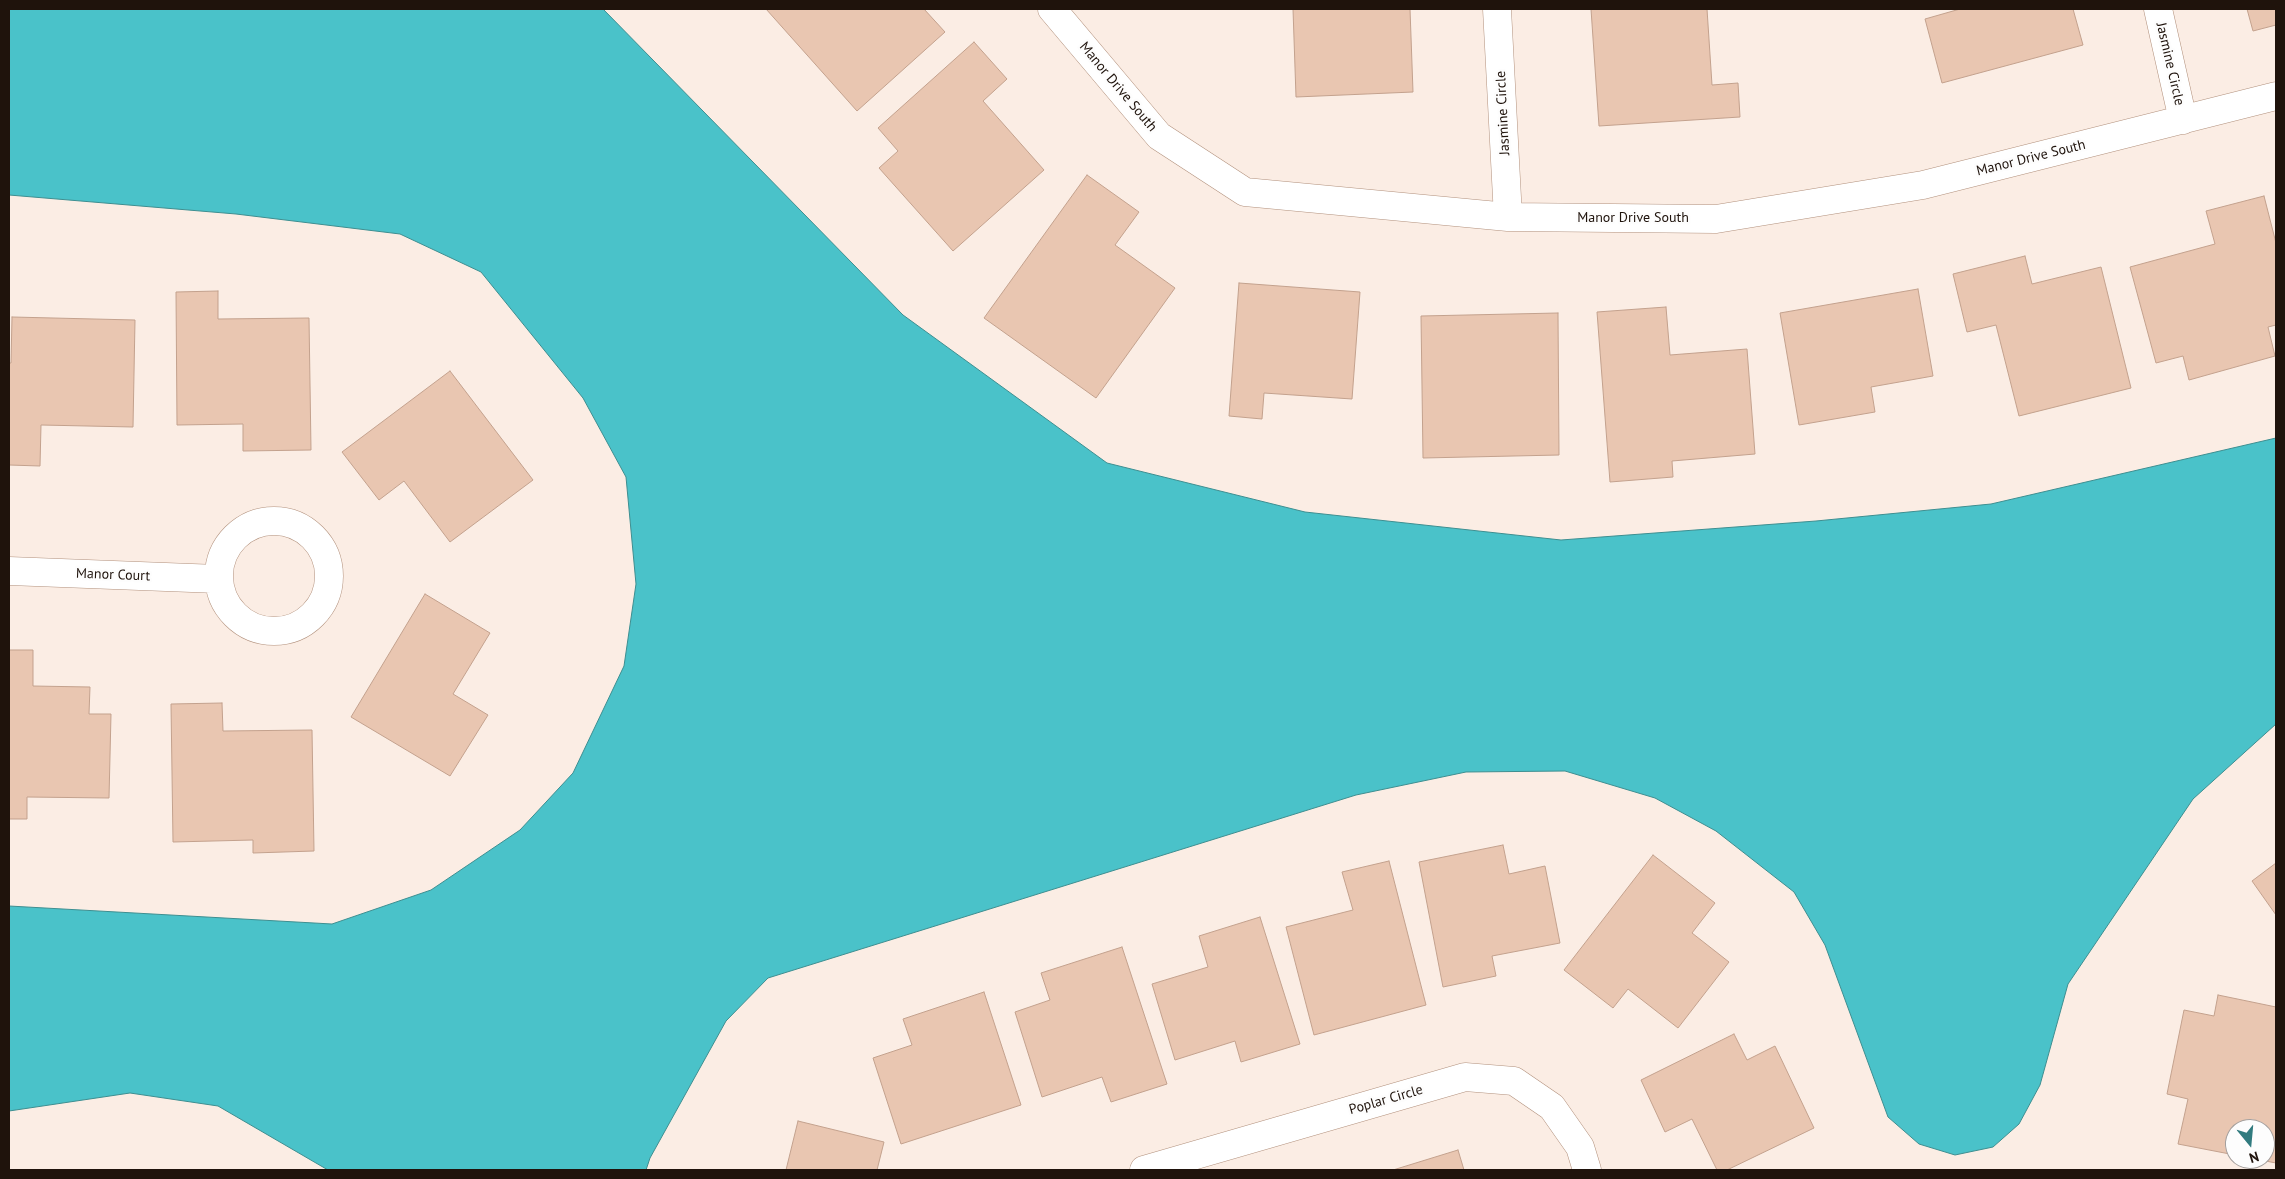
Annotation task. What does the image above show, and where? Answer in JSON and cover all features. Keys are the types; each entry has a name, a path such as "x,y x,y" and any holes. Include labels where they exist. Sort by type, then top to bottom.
{"street":[{"name":"Manor Drive South","path":"1052,9 1159,136 1245,192 1508,217 1716,219 1923,185 2276,96"},
{"name":"Jasmine Circle","path":"1497,9 1508,217"},
{"name":"Jasmine Circle","path":"2158,9 2182,120"},
{"path":"278,520 296,525 312,535 324,550 329,568 328,586 322,602 311,616 297,626 279,631 262,630 245,622 231,611 222,596 218,579 220,560 229,543 243,530 251,526 260,522 278,520"},
{"name":"Manor Court","path":"9,571 218,579"},
{"name":"Poplar Circle","path":"1144,1170 1466,1077 1514,1080 1552,1107 1580,1147 1587,1170"}],"water":[{"path":"9,9 603,9 903,315 1107,463 1305,512 1561,540 1816,521 1991,504 2276,438 2276,724 2193,799 2068,984 2040,1085 2019,1124 1993,1147 1955,1155 1919,1144 1888,1117 1825,945 1794,892 1716,831 1655,798 1565,771 1466,772 1356,795 768,978 726,1021 650,1158 646,1170 328,1170 218,1106 130,1093 9,1111 9,906 332,924 431,890 520,830 573,773 624,666 636,584 626,477 583,398 481,272 400,234 236,214 9,195"}],"building":[{"path":"766,9 924,9 945,32 857,111"},
{"path":"1293,9 1410,9 1413,92 1296,97"},
{"path":"1591,9 1707,9 1712,85 1738,83 1740,117 1599,126"},
{"path":"1960,9 2073,9 2083,45 1942,83 1925,19"},
{"path":"2247,9 2276,9 2276,25 2253,31"},
{"path":"974,42 1007,79 983,101 1044,170 953,251 879,168 898,151 878,128"},
{"path":"1087,175 1139,212 1115,245 1175,288 1096,398 984,318"},
{"path":"2264,196 2276,243 2276,325 2268,327 2275,356 2189,380 2183,356 2156,363 2130,267 2215,244 2206,211"},
{"path":"2025,256 2032,284 2101,267 2131,388 2019,416 1996,325 1967,332 1953,274"},
{"path":"1239,283 1360,292 1352,399 1264,393 1262,419 1229,416"},
{"path":"1918,289 1933,376 1871,387 1875,412 1799,425 1780,313"},
{"path":"218,291 218,319 309,318 311,450 243,451 243,424 177,425 176,292"},
{"path":"1666,307 1670,355 1747,349 1755,454 1672,461 1673,477 1610,482 1597,312"},
{"path":"1558,313 1559,455 1423,458 1421,316"},
{"path":"12,317 135,320 133,427 41,425 40,466 9,465 9,363 11,363"},
{"path":"450,371 533,480 450,542 404,481 379,500 342,452"},
{"path":"425,594 490,633 453,694 488,715 450,776 351,717"},
{"path":"9,650 33,650 33,686 90,687 89,714 111,714 109,798 27,797 27,819 9,819"},
{"path":"222,703 223,731 312,730 314,851 253,853 253,840 173,842 171,704"},
{"path":"1503,845 1509,874 1545,866 1560,943 1492,956 1496,976 1443,987 1419,862"},
{"path":"1653,855 1715,903 1692,933 1729,962 1678,1028 1628,989 1613,1008 1564,970"},
{"path":"1389,861 1426,1005 1314,1035 1286,927 1353,910 1342,872"},
{"path":"2276,863 2276,915 2252,881"},
{"path":"1260,917 1300,1044 1241,1062 1235,1041 1175,1060 1152,984 1208,967 1199,936"},
{"path":"1122,947 1167,1084 1111,1102 1102,1077 1042,1097 1015,1012 1050,1000 1041,973"},
{"path":"984,992 1021,1105 901,1144 873,1058 912,1045 903,1019"},
{"path":"2218,995 2276,1007 2276,1163 2275,1119 2225,1119 2225,1153 2178,1144 2188,1099 2167,1094 2184,1010 2214,1016"},
{"path":"1734,1034 1747,1060 1775,1046 1814,1128 1727,1170 1717,1170 1692,1119 1665,1132 1641,1080"},
{"path":"798,1121 884,1142 877,1170 786,1170"},
{"path":"1458,1150 1464,1170 1393,1170"}]}
